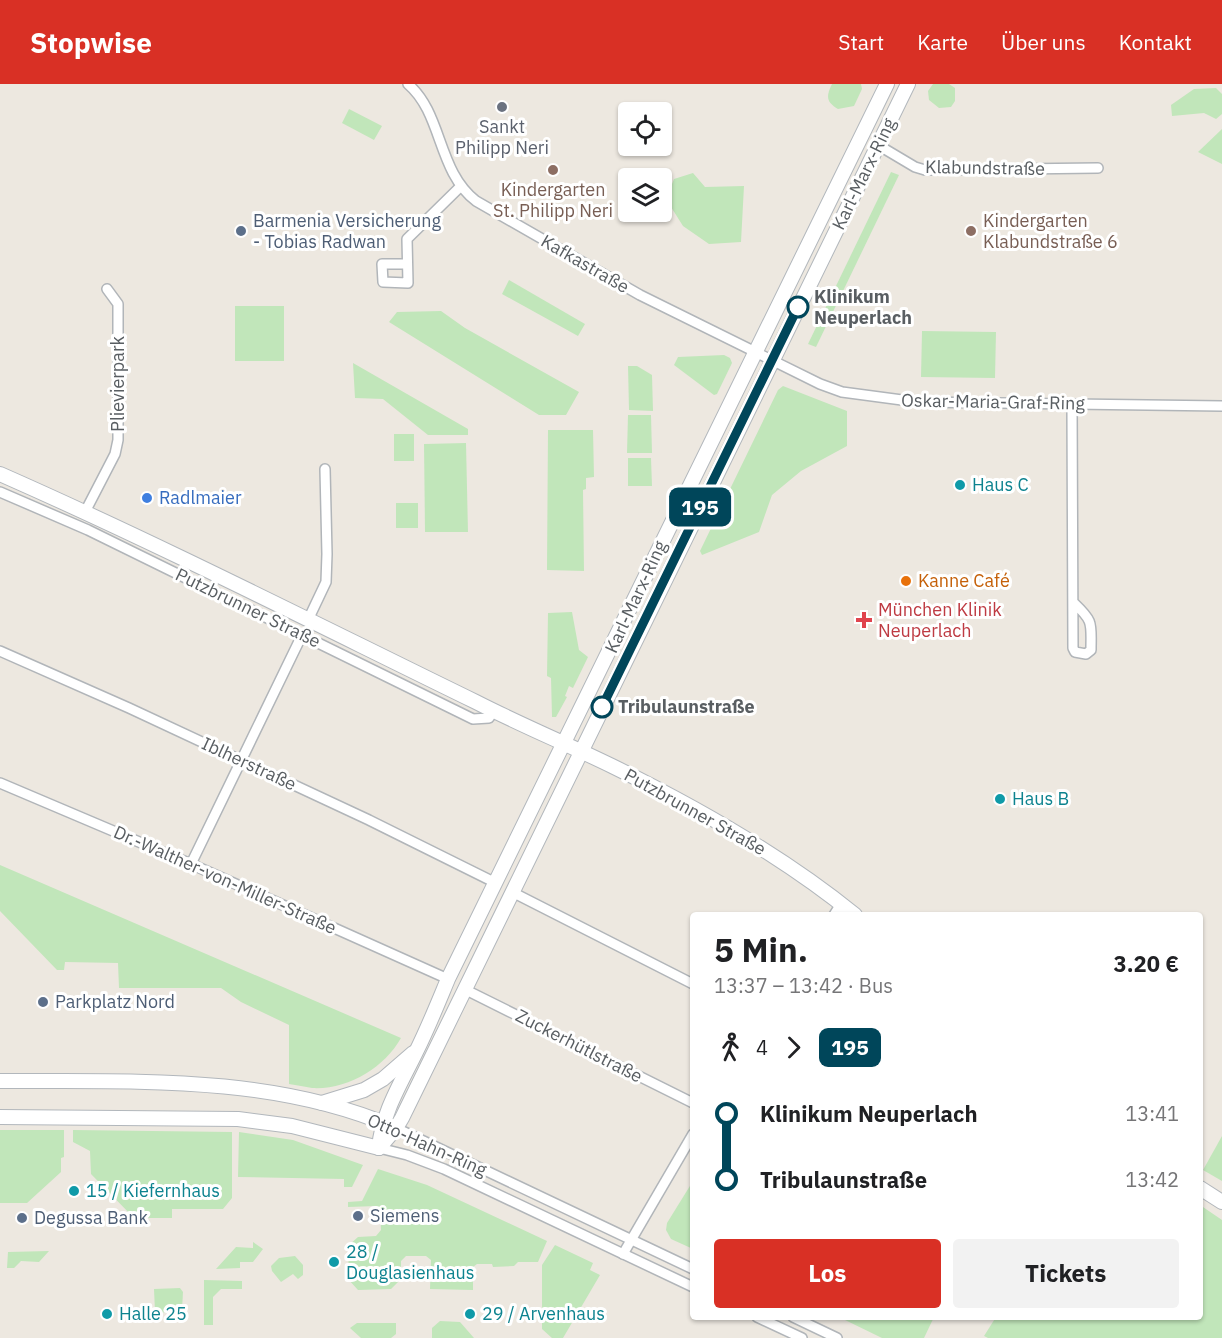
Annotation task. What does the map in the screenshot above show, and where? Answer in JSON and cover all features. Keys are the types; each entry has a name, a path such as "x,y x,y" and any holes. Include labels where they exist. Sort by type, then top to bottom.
{"main road":[{"name":"Karl-Marx-Ring","path":"564,744 887,84"},
{"name":"Karl-Marx-Ring","path":"580,752 908,84"},
{"name":"Putzbrunner Straße","path":"0,474 85,512 493,711 623,771 743,836 813,882 838,909"},
{"path":"390,1125 417,1050 448,979 564,744"},
{"path":"379,1148 464,989 580,752"},
{"path":"322,1103 364,1090 383,1079 417,1050"},
{"name":"Otto-Hahn-Ring","path":"0,1081 206,1085 272,1093 322,1103 390,1125"},
{"name":"Otto-Hahn-Ring","path":"0,1117 238,1119 304,1128 379,1148"},
{"path":"1203,1190 1222,1202"}],"street":[{"name":"Kafkastraße","path":"408,84 419,87 455,180 476,201 640,295 755,352"},
{"name":"Klabundstraße","path":"879,146 915,167 926,170 1098,168"},
{"path":"406,264 406,243 409,236 460,187"},
{"name":"Plievierpark","path":"85,512 115,454 118,440 118,304 106,289"},
{"path":"755,352 772,360"},
{"name":"Oskar-Maria-Graf-Ring","path":"772,360 820,384 857,396 917,402 1222,406"},
{"path":"1072,404 1073,648 1075,652 1086,654 1091,650 1091,623 1074,603"},
{"path":"308,620 326,582 325,469"},
{"name":"Putzbrunner Straße","path":"0,492 88,530 472,718 489,718 493,711"},
{"path":"191,864 302,635"},
{"name":"Iblherstraße","path":"0,651 241,760 496,883"},
{"name":"Dr.-Walther-von-Miller-Straße","path":"0,783 191,864 448,979"},
{"path":"512,892 690,982"},
{"name":"Zuckerhütlstraße","path":"464,989 690,1102"},
{"name":"Otto-Hahn-Ring","path":"390,1125 690,1268"},
{"path":"623,1254 690,1139"},
{"name":"Otto-Hahn-Ring","path":"379,1148 407,1155 444,1169 690,1286"},
{"path":"763,1320 802,1338"},
{"path":"799,1320 837,1338"}],"green space":[{"path":"832,84 861,84 862,89 854,106 838,109 831,104 828,95"},
{"path":"933,84 949,84 955,88 955,101 951,107 939,108 929,100 928,91"},
{"path":"1216,88 1222,94 1222,114 1216,119 1204,113 1172,116 1171,105 1194,89"},
{"path":"349,109 382,126 374,140 342,123"},
{"path":"1222,129 1222,164 1198,152"},
{"path":"891,172 899,175 816,347 808,344"},
{"path":"693,173 705,187 744,186 741,242 709,244 683,226 672,209 674,179"},
{"path":"509,280 585,324 578,336 502,294"},
{"path":"235,306 284,306 284,361 235,361"},
{"path":"441,311 465,328 579,392 566,415 539,415 389,322 397,312"},
{"path":"922,331 996,332 995,378 921,377"},
{"path":"724,355 730,358 732,363 717,394 714,395 674,365 678,357"},
{"path":"353,363 468,429 468,435 428,435 383,399 355,398"},
{"path":"628,366 637,366 652,375 653,411 629,410"},
{"path":"783,386 847,411 847,446 801,471 772,495 759,532 702,555 700,551 778,390"},
{"path":"628,415 651,415 652,453 627,453"},
{"path":"548,430 593,430 594,477 586,478 586,489 583,490 584,571 547,570"},
{"path":"394,434 414,434 414,461 394,461"},
{"path":"466,443 468,532 425,532 424,444"},
{"path":"628,458 651,458 652,486 628,486"},
{"path":"396,503 418,503 418,528 396,528"},
{"path":"572,612 579,650 588,657 573,688 569,686 565,696 567,697 556,717 552,717 551,678 547,676 548,613"},
{"path":"0,865 401,1038 394,1049 375,1068 351,1081 325,1088 289,1084 289,1025 241,1002 221,988 119,988 118,963 65,962 64,970 57,970 0,911"},
{"path":"0,1130 64,1130 64,1157 61,1158 61,1172 27,1203 0,1203"},
{"path":"73,1130 232,1132 232,1198 223,1209 172,1209 172,1218 134,1218 91,1174 90,1151 73,1142"},
{"path":"239,1132 293,1140 363,1165 352,1187 344,1187 344,1179 238,1177"},
{"path":"1222,1136 1222,1181 1203,1170"},
{"path":"378,1169 427,1185 547,1241 538,1262 518,1262 514,1266 493,1267 492,1264 477,1264 473,1267 473,1290 430,1289 431,1260 426,1256 406,1256 401,1261 401,1279 391,1289 358,1290 348,1279 349,1245 358,1237 376,1236 381,1230 380,1210 377,1206 348,1207 348,1202 362,1201"},
{"path":"690,1186 690,1248 671,1239 666,1230 667,1223"},
{"path":"1203,1207 1222,1220 1222,1338 988,1338 984,1336 994,1320 1203,1320"},
{"path":"253,1242 263,1249 253,1262 240,1262 240,1268 216,1269 236,1247 253,1248"},
{"path":"555,1245 593,1263 590,1270 600,1275 563,1338 552,1338 542,1329 542,1265"},
{"path":"49,1251 39,1262 21,1261 14,1268 7,1268 8,1252"},
{"path":"295,1256 303,1265 303,1275 298,1279 293,1274 281,1282 272,1271 271,1266 279,1258"},
{"path":"204,1280 242,1281 242,1289 221,1289 213,1297 213,1325 204,1325"},
{"path":"180,1288 183,1292 182,1310 178,1313 155,1312 154,1289"},
{"path":"845,1320 933,1320 924,1338 882,1338"},
{"path":"440,1321 460,1322 474,1338 432,1338 432,1328"},
{"path":"357,1323 396,1323 396,1334 391,1338 361,1338 350,1328"}],"bus line":[{"name":"195","path":"602,707 798,307"}],"place":[{"name":"Sankt Philipp Neri","path":"502,107"},
{"name":"Kindergarten St. Philipp Neri","path":"553,170"},
{"name":"Barmenia Versicherung - Tobias Radwan","path":"241,231"},
{"name":"Kindergarten Klabundstraße 6","path":"971,231"},
{"name":"Klinikum Neuperlach","path":"798,307"},
{"name":"Haus C","path":"960,485"},
{"name":"Radlmaier","path":"147,498"},
{"name":"Kanne Café","path":"906,581"},
{"name":"München Klinik Neuperlach","path":"864,620"},
{"name":"Tribulaunstraße","path":"602,707"},
{"name":"Haus B","path":"1000,799"},
{"name":"Parkplatz Nord","path":"43,1002"},
{"name":"15 / Kiefernhaus","path":"74,1191"},
{"name":"Siemens","path":"358,1216"},
{"name":"Degussa Bank","path":"22,1218"},
{"name":"28 / Douglasienhaus","path":"334,1262"},
{"name":"Halle 25","path":"107,1314"},
{"name":"29 / Arvenhaus","path":"470,1314"}]}
